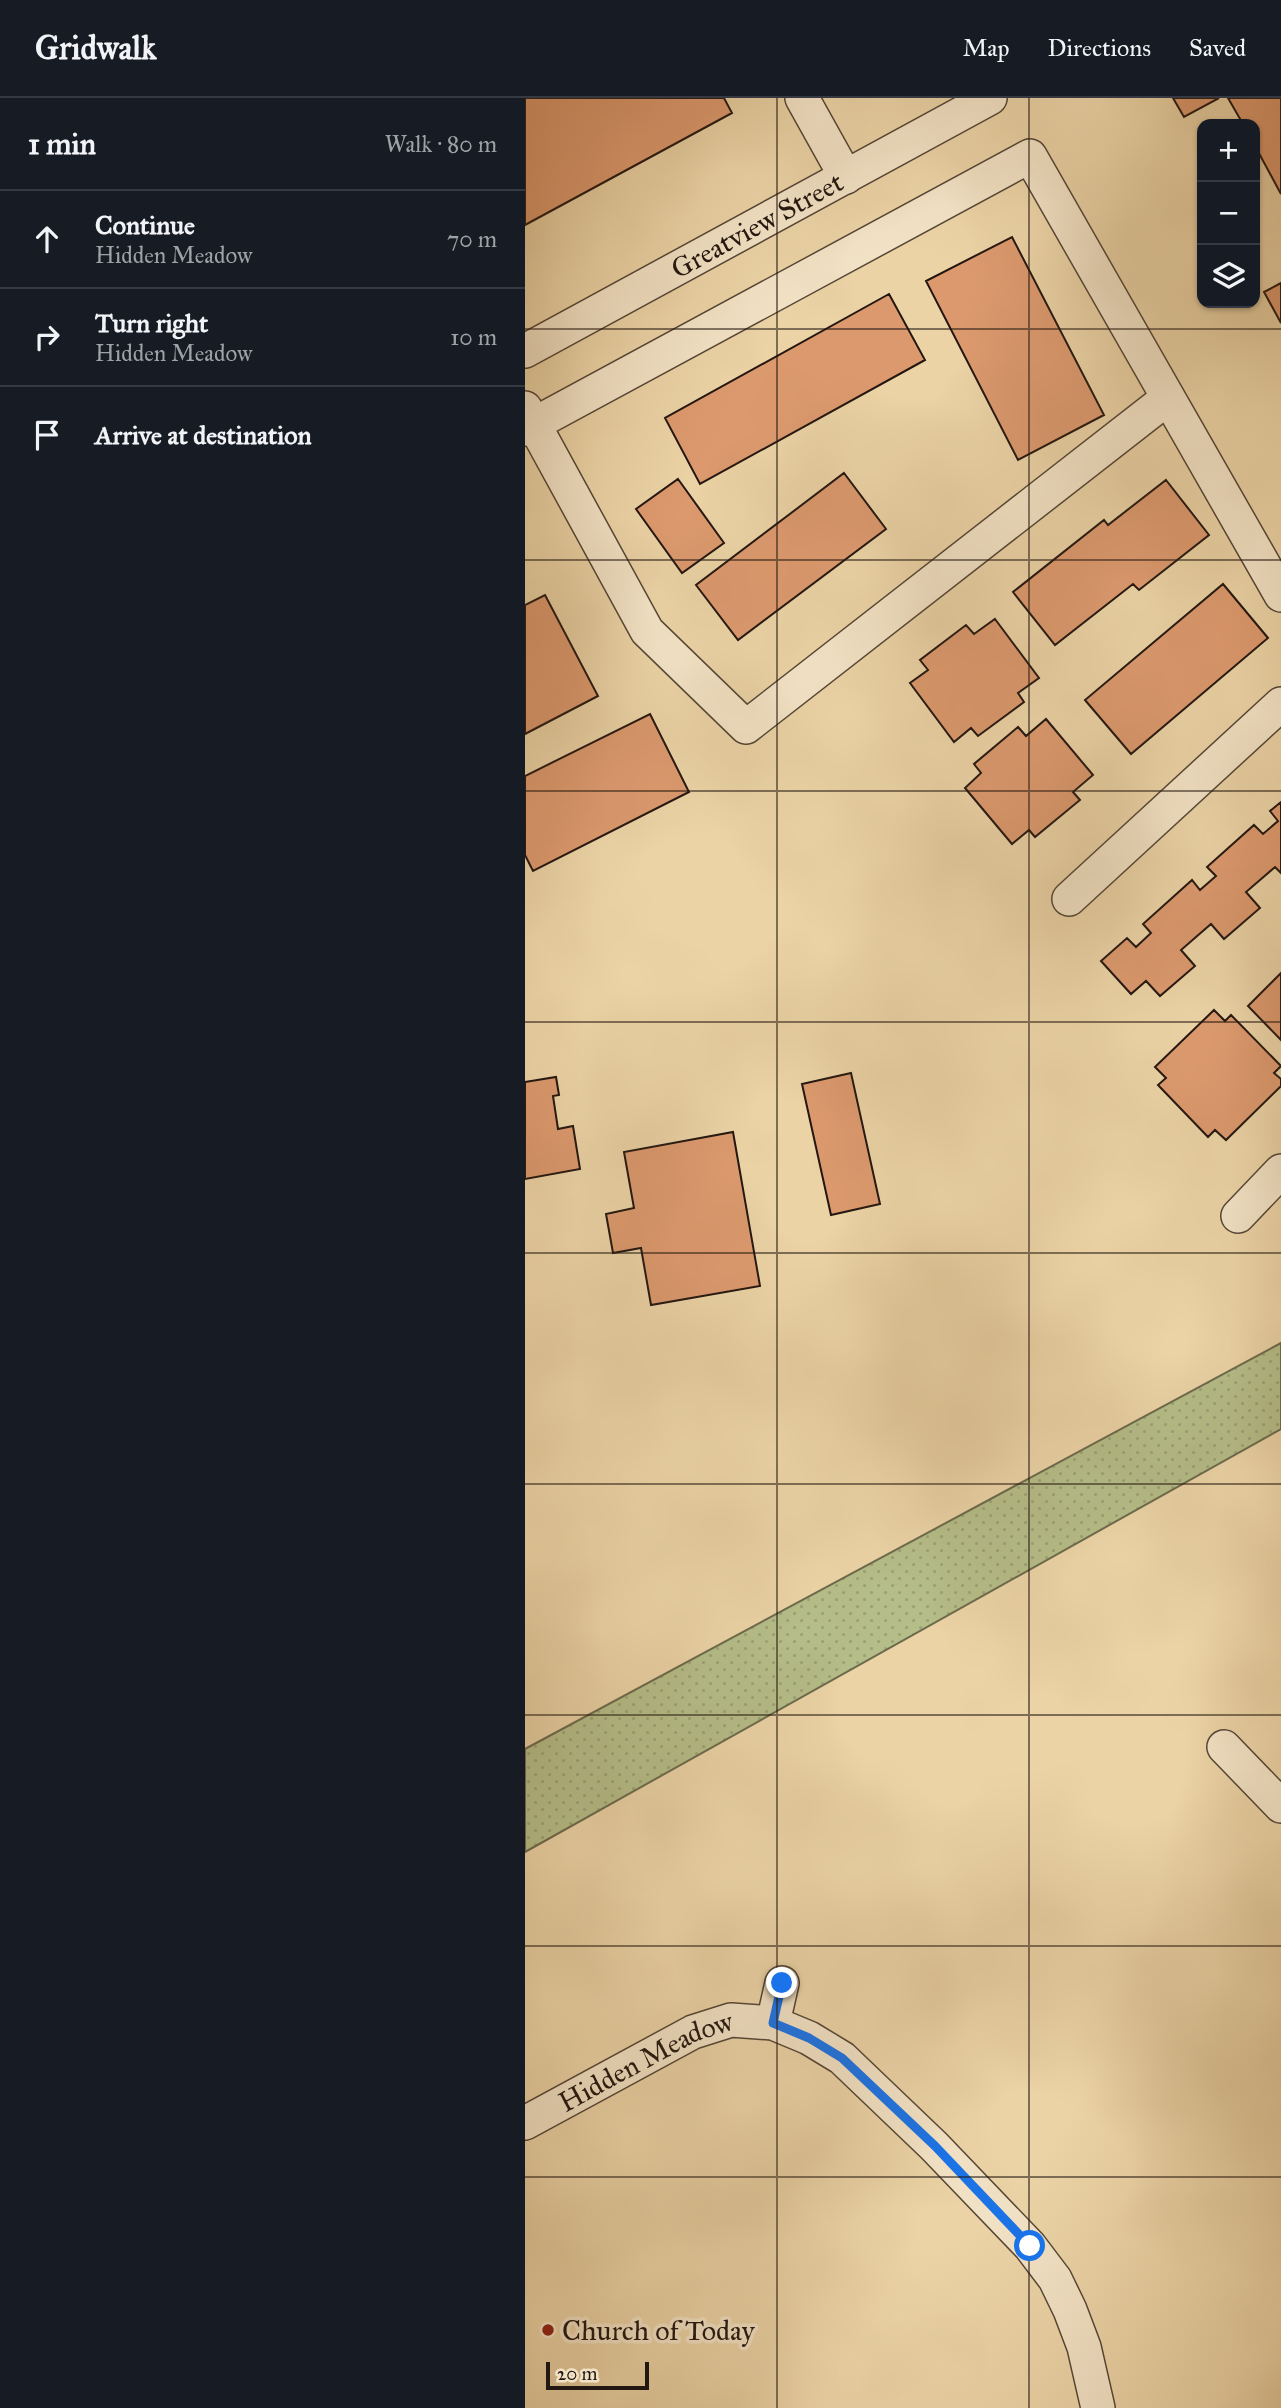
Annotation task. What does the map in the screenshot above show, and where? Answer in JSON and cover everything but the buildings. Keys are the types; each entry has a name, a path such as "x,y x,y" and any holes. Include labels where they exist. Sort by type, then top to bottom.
{"street":[{"path":"801,98 846,177"},
{"name":"Greatview Street","path":"525,351 990,98"},
{"path":"1168,398 746,727 646,631 528,420 1030,156 1281,595"},
{"path":"1069,899 1281,704"},
{"path":"1238,1216 1281,1171"},
{"path":"1224,1747 1281,1806"},
{"name":"Hidden Meadow","path":"773,2023 782,1983"},
{"name":"Hidden Meadow","path":"525,2123 693,2032 731,2020 773,2023 809,2038 842,2058 935,2146 1030,2246 1055,2279 1070,2310 1084,2347 1098,2408"}],"green space":[{"path":"1281,1343 1281,1429 525,1852 525,1749"}],"place":[{"name":"Church of Today","path":"548,2330"}],"route":[{"path":"782,1983 773,2023 809,2038 842,2058 935,2146 1030,2246"}]}
